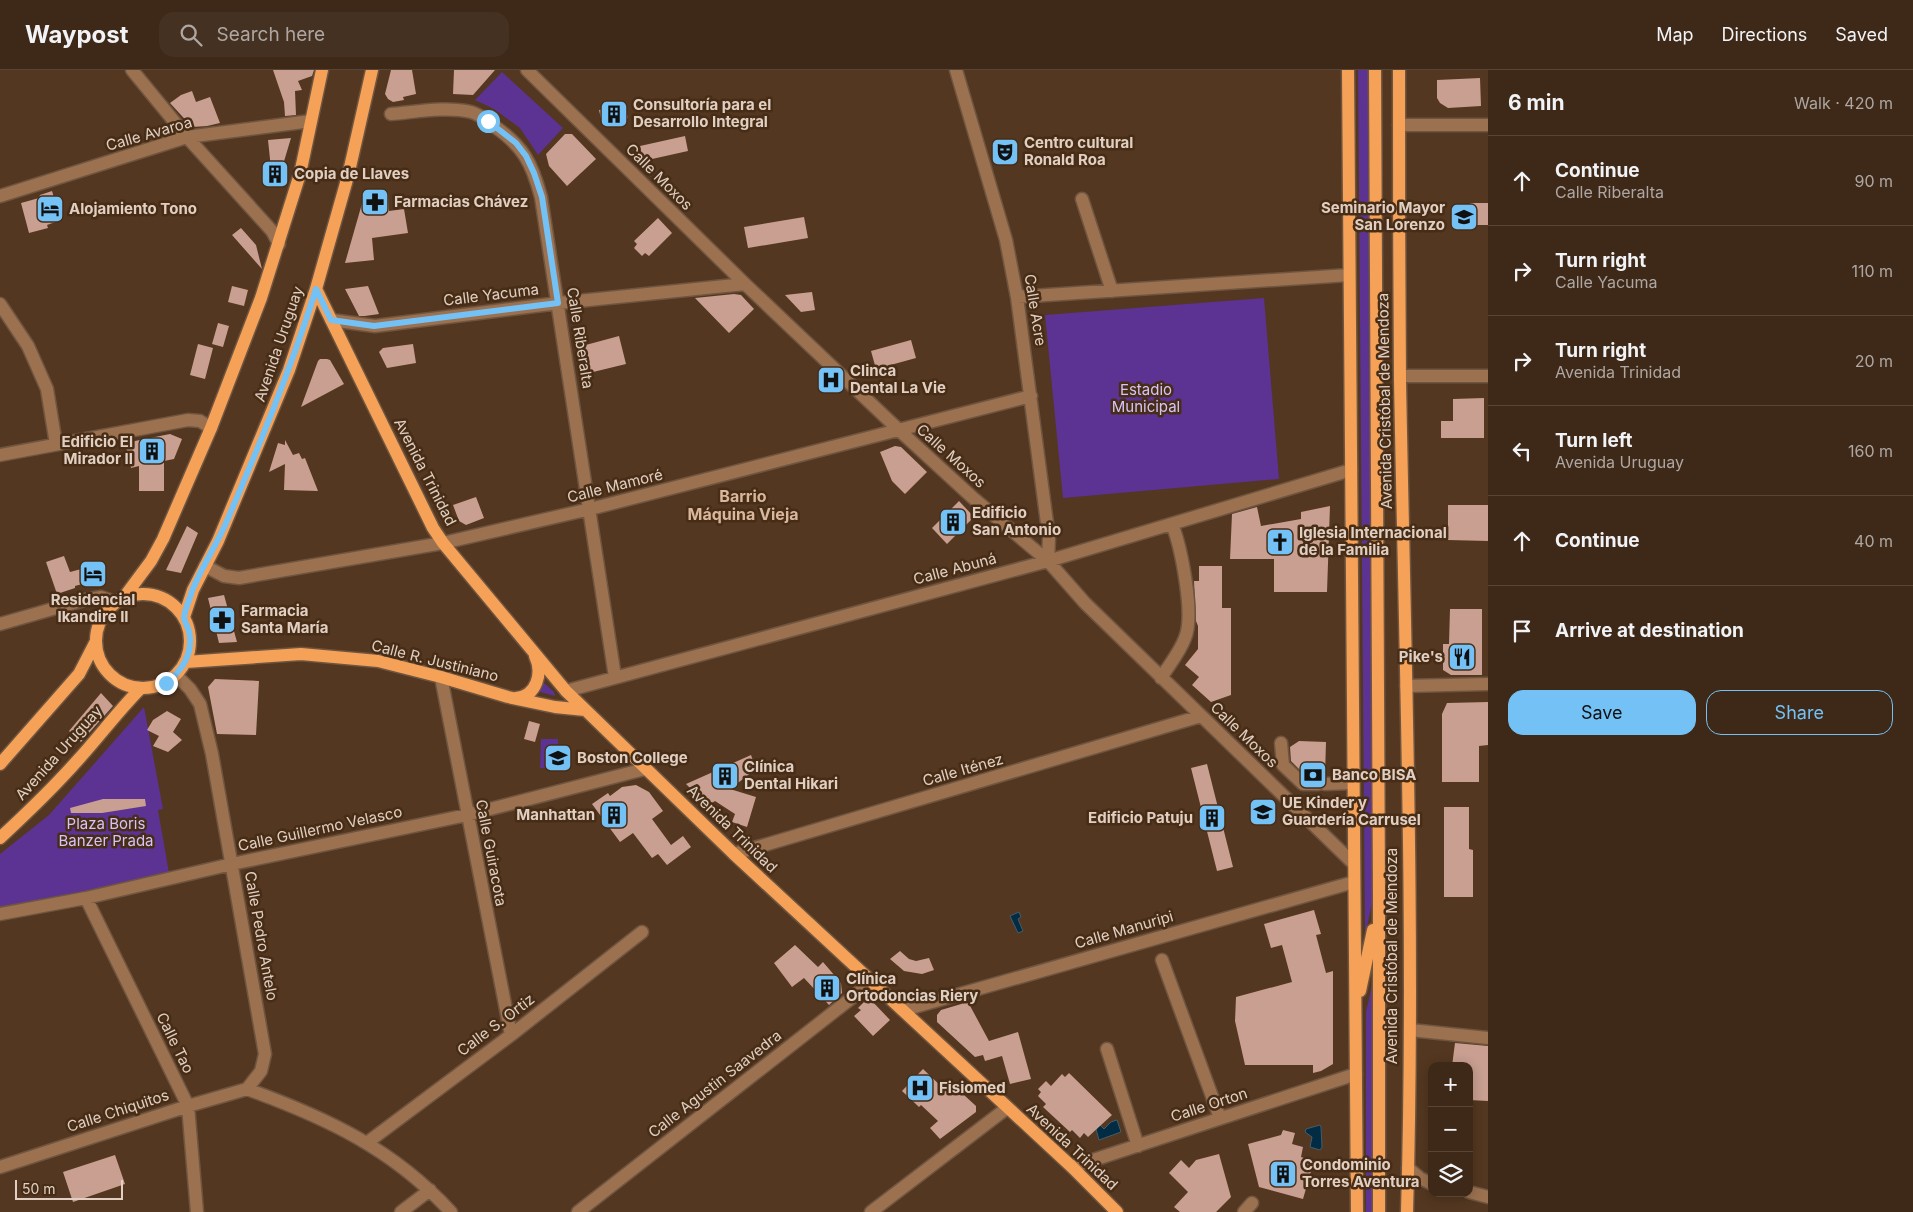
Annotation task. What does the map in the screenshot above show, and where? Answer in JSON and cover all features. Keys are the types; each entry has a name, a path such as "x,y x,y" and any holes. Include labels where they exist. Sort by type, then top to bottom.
{"main road":[{"path":"0,764 79,674 95,643 97,627 104,613 120,599 158,549 211,428 261,298 300,174 322,70"},
{"name":"Avenida Uruguay","path":"184,617 193,590 222,532 290,370 316,289 348,176 372,70"},
{"path":"1348,70 1357,1212"},
{"name":"Avenida Cristóbal de Mendoza","path":"1376,70 1379,1212"},
{"name":"Avenida Cristóbal de Mendoza","path":"1399,70 1400,376 1410,1030 1407,1212"},
{"name":"Avenida Trinidad","path":"316,289 433,528 443,543 566,691 734,854 1072,1167 1117,1212"},
{"path":"95,643 101,664 106,672 122,684 141,688 160,685 176,676 186,662 190,647 189,632 184,617 171,603 155,596 135,594 120,599"},
{"path":"508,698 518,698 527,695 535,687 539,675 533,652"},
{"name":"Calle R. Justiniano","path":"186,662 301,654 378,661 441,677 508,698 585,710"},
{"name":"Avenida Uruguay","path":"0,838 79,760 124,705 141,688"},
{"path":"1356,1010 1379,895"}],"street":[{"path":"132,70 187,137 272,231 279,244"},
{"name":"Calle Moxos","path":"527,70 745,284 900,431 972,497 1048,561 1085,603 1354,864"},
{"name":"Calle Acre","path":"956,70 1006,240 1018,297 1049,538 1048,561"},
{"name":"Calle Riberalta","path":"391,114 455,110 472,112 488,121 516,143 526,156 534,173 542,197 615,677"},
{"name":"Calle Avaroa","path":"0,196 187,137 310,121"},
{"path":"1399,126 1488,125"},
{"path":"1082,199 1112,291"},
{"path":"1018,297 1349,275"},
{"name":"Calle Yacuma","path":"331,320 374,326 558,303 745,284"},
{"path":"0,304 28,346 47,389 56,444"},
{"path":"1400,376 1488,376"},
{"name":"Calle Mamoré","path":"205,566 224,576 239,578 443,543 590,509 900,431 1030,396"},
{"path":"0,455 188,420 200,421 211,428"},
{"name":"Calle Abuná","path":"566,691 1048,561 1350,470"},
{"path":"1161,678 1186,637 1188,621 1184,568 1178,538 1172,524"},
{"path":"0,624 84,600 101,597 120,599"},
{"name":"Calle Pedro Antelo","path":"176,676 190,689 200,704 212,754 265,1054 261,1070 247,1089"},
{"name":"Calle Guiracota","path":"441,677 511,1035"},
{"path":"1406,686 1488,684"},
{"name":"Calle Iténez","path":"734,854 1201,716"},
{"path":"1281,743 1283,764 1302,784 1353,783"},
{"name":"Calle Guillermo Velasco","path":"0,914 86,898 232,864 467,815 645,769"},
{"name":"Calle Manuripi","path":"904,1010 1354,882"},
{"name":"Calle Tao","path":"86,898 188,1106 197,1212"},
{"name":"Calle S. Ortiz","path":"368,1142 511,1035 642,932"},
{"path":"1162,960 1220,1118"},
{"name":"Calle Agustin Saavedra","path":"578,1212 872,982"},
{"path":"1410,1030 1488,1038"},
{"path":"1107,1049 1138,1146"},
{"name":"Calle Orton","path":"1072,1167 1356,1074"},
{"path":"247,1089 297,1107 368,1142 430,1190 451,1212"},
{"name":"Calle Chiquitos","path":"0,1167 188,1106 247,1089"},
{"path":"871,1212 1007,1108"},
{"path":"1408,1168 1428,1182"},
{"path":"1408,1191 1420,1184 1428,1184"},
{"path":"402,1212 430,1190"},
{"path":"1473,1193 1488,1196"}],"green space":[{"path":"1358,70 1369,70 1373,408 1372,875 1374,894 1365,936"},
{"path":"502,72 563,128 538,155 520,128 494,109 475,100"},
{"name":"Estadio Municipal","path":"1264,298 1279,479 1063,498 1045,315"},
{"path":"542,681 554,692 555,696 537,691"},
{"name":"Plaza Boris Banzer Prada","path":"144,707 163,809 158,810 169,873 124,885 0,907 0,854 49,815"},
{"path":"541,739 558,739 558,768 540,768"},
{"path":"1376,967 1375,1212 1366,1212 1366,1012"}],"water":[{"path":"1019,912 1021,917 1018,919 1023,931 1018,933 1010,916"},
{"path":"1117,1120 1121,1132 1099,1140 1096,1129 1100,1125 1104,1129 1111,1122"},
{"path":"1320,1125 1322,1147 1320,1150 1310,1147 1312,1137 1305,1132 1306,1129"}],"building":[{"path":"273,70 314,70 312,76 298,81 302,90 295,91 296,115 285,116 284,102"},
{"path":"391,70 412,70 416,94 403,97 404,100 393,102 388,99 385,94"},
{"path":"454,70 495,70 473,95 453,94"},
{"path":"1480,78 1481,106 1448,108 1440,103 1437,98 1437,80"},
{"path":"192,91 196,102 210,97 220,123 192,127 170,103 181,95"},
{"name":"Consultoría para el Desarrollo Integral","path":"625,105 628,118 602,123 599,110"},
{"path":"565,134 572,134 596,159 567,186 549,166 546,154"},
{"path":"685,136 688,151 643,161 640,146"},
{"path":"291,138 279,178 269,177 268,140"},
{"path":"52,191 61,220 47,225 48,228 29,233 21,203 39,198 40,195"},
{"path":"388,192 389,211 404,209 408,233 372,238 374,260 345,263 365,193"},
{"path":"1470,203 1488,203 1488,225 1473,225 1473,222 1470,222"},
{"path":"804,217 808,238 748,248 744,227"},
{"path":"658,218 672,233 649,256 645,253 642,256 634,248 637,244 634,241"},
{"path":"241,228 256,245 262,269 232,235"},
{"path":"232,286 248,290 244,306 228,302"},
{"path":"368,286 379,314 359,316 345,289"},
{"path":"812,292 815,310 801,312 785,295"},
{"path":"741,295 754,309 729,333 695,298"},
{"path":"218,323 229,326 223,347 212,344"},
{"path":"619,336 626,364 589,373 582,346"},
{"path":"911,340 916,358 876,369 871,351"},
{"path":"198,344 213,348 205,379 190,375"},
{"path":"413,344 416,363 387,368 379,352 383,348"},
{"path":"320,359 330,360 344,384 301,407 318,361"},
{"path":"1484,398 1484,438 1441,438 1441,421 1453,421 1453,399"},
{"name":"Edificio El Mirador II","path":"170,434 182,439 174,459 164,461 164,491 139,491 139,466 131,468 125,443"},
{"path":"285,440 293,455 299,453 302,459 305,458 318,491 284,490 285,464 269,472 278,443 285,445"},
{"path":"895,446 901,447 927,472 905,494 892,481 880,452"},
{"path":"476,497 484,518 466,525 459,521 453,505"},
{"name":"Edificio San Antonio","path":"959,501 974,517 947,544 932,528"},
{"path":"1448,505 1488,505 1488,541 1448,540"},
{"name":"Iglesia Internacional de la Familia","path":"1330,506 1327,592 1274,592 1274,559 1230,559 1232,514 1257,507 1261,526 1301,519 1301,512"},
{"path":"187,526 198,533 181,573 166,570"},
{"path":"64,556 70,572 100,564 104,578 75,586 75,588 57,594 46,562"},
{"path":"1199,566 1222,566 1222,608 1231,608 1231,695 1211,702 1192,685 1199,677 1185,665 1198,649 1194,581 1199,581"},
{"name":"Farmacia Santa María","path":"224,595 237,642 219,643 208,598"},
{"path":"1450,609 1482,609 1482,675 1451,675 1443,670 1443,644 1449,644"},
{"path":"215,679 259,681 256,735 217,734 208,687"},
{"path":"101,693 113,706 81,742 69,731"},
{"path":"1488,702 1488,745 1479,746 1479,782 1442,782 1442,714 1447,703"},
{"path":"167,711 181,719 173,732 182,740 168,752 153,746 159,736 147,730 153,720"},
{"path":"529,721 540,724 535,742 524,739"},
{"name":"Banco BISA","path":"1299,741 1326,742 1325,776 1306,776 1291,761 1290,747"},
{"name":"Clínica Dental Hikari","path":"751,755 756,769 730,789 756,797 747,827 732,822 735,814 715,801 708,806 686,784"},
{"name":"Edificio Patuju","path":"1207,764 1233,867 1217,871 1191,768"},
{"path":"636,785 649,792 663,811 652,819 671,845 683,836 691,847 667,865 658,854 652,858 633,833 620,842 592,804 608,793 610,796 622,787"},
{"path":"103,799 145,799 146,806 102,813 71,813 70,808"},
{"path":"1444,807 1469,807 1469,849 1473,850 1473,897 1444,897"},
{"path":"1314,910 1321,934 1316,935 1326,973 1333,971 1333,1064 1313,1073 1313,1065 1245,1065 1235,1021 1236,997 1292,982 1282,945 1271,948 1264,924"},
{"path":"795,945 818,967 823,962 841,983 842,993 829,1005 804,978 792,987 774,963"},
{"path":"900,951 909,959 916,961 929,958 934,970 922,974 904,971 890,959"},
{"path":"866,1000 871,1000 890,1020 873,1036 854,1016 861,1010 858,1008"},
{"path":"968,1002 989,1041 1018,1032 1031,1079 1010,1084 1002,1056 985,1061 983,1055 975,1057 937,1022 937,1015 941,1010"},
{"path":"1455,1043 1488,1046 1488,1101 1473,1100 1473,1062 1453,1062"},
{"path":"923,1069 945,1090 952,1084 976,1106 976,1112 940,1139 930,1128 938,1121 902,1091"},
{"path":"1069,1073 1112,1115 1088,1137 1084,1133 1080,1138 1072,1130 1070,1132 1043,1107 1046,1104 1038,1096 1041,1092 1038,1089 1046,1081 1051,1086 1062,1074 1065,1077"},
{"name":"Condominio Torres Aventura","path":"1283,1130 1295,1133 1292,1144 1303,1147 1301,1157 1314,1161 1303,1199 1259,1187 1248,1144 1281,1135"},
{"path":"1219,1154 1231,1197 1216,1212 1180,1212 1174,1207 1188,1192 1169,1173 1181,1160 1189,1168 1196,1160"},
{"path":"115,1155 125,1184 73,1202 63,1172"}],"place":[{"name":"Consultoría para el Desarrollo Integral","path":"614,114"},
{"name":"Centro cultural Ronald Roa","path":"1005,152"},
{"name":"Copia de Llaves","path":"275,174"},
{"name":"Farmacias Chávez","path":"375,202"},
{"name":"Alojamiento Tono","path":"50,209"},
{"name":"Seminario Mayor San Lorenzo","path":"1464,217"},
{"name":"Clinca Dental La Vie","path":"831,380"},
{"name":"Edificio El Mirador II","path":"152,451"},
{"name":"Edificio San Antonio","path":"953,522"},
{"name":"Iglesia Internacional de la Familia","path":"1280,542"},
{"name":"Residencial Ikandire II","path":"93,574"},
{"name":"Farmacia Santa María","path":"222,620"},
{"name":"Pike's","path":"1462,657"},
{"name":"Boston College","path":"558,758"},
{"name":"Banco BISA","path":"1313,775"},
{"name":"Clínica Dental Hikari","path":"725,776"},
{"name":"UE Kinder y Guardería Carrusel","path":"1263,812"},
{"name":"Manhattan","path":"614,815"},
{"name":"Edificio Patuju","path":"1212,818"},
{"name":"Clínica Ortodoncias Riery","path":"827,988"},
{"name":"Fisiomed","path":"920,1088"},
{"name":"Condominio Torres Aventura","path":"1283,1174"}],"district":[{"name":"Barrio Máquina Vieja","path":"743,505"}],"route":[{"path":"166,683 176,676 186,662 190,647 189,632 184,617 193,590 218,540 290,370 316,289 331,320 374,326 558,303 542,197 534,173 526,156 516,143 488,121"}]}
